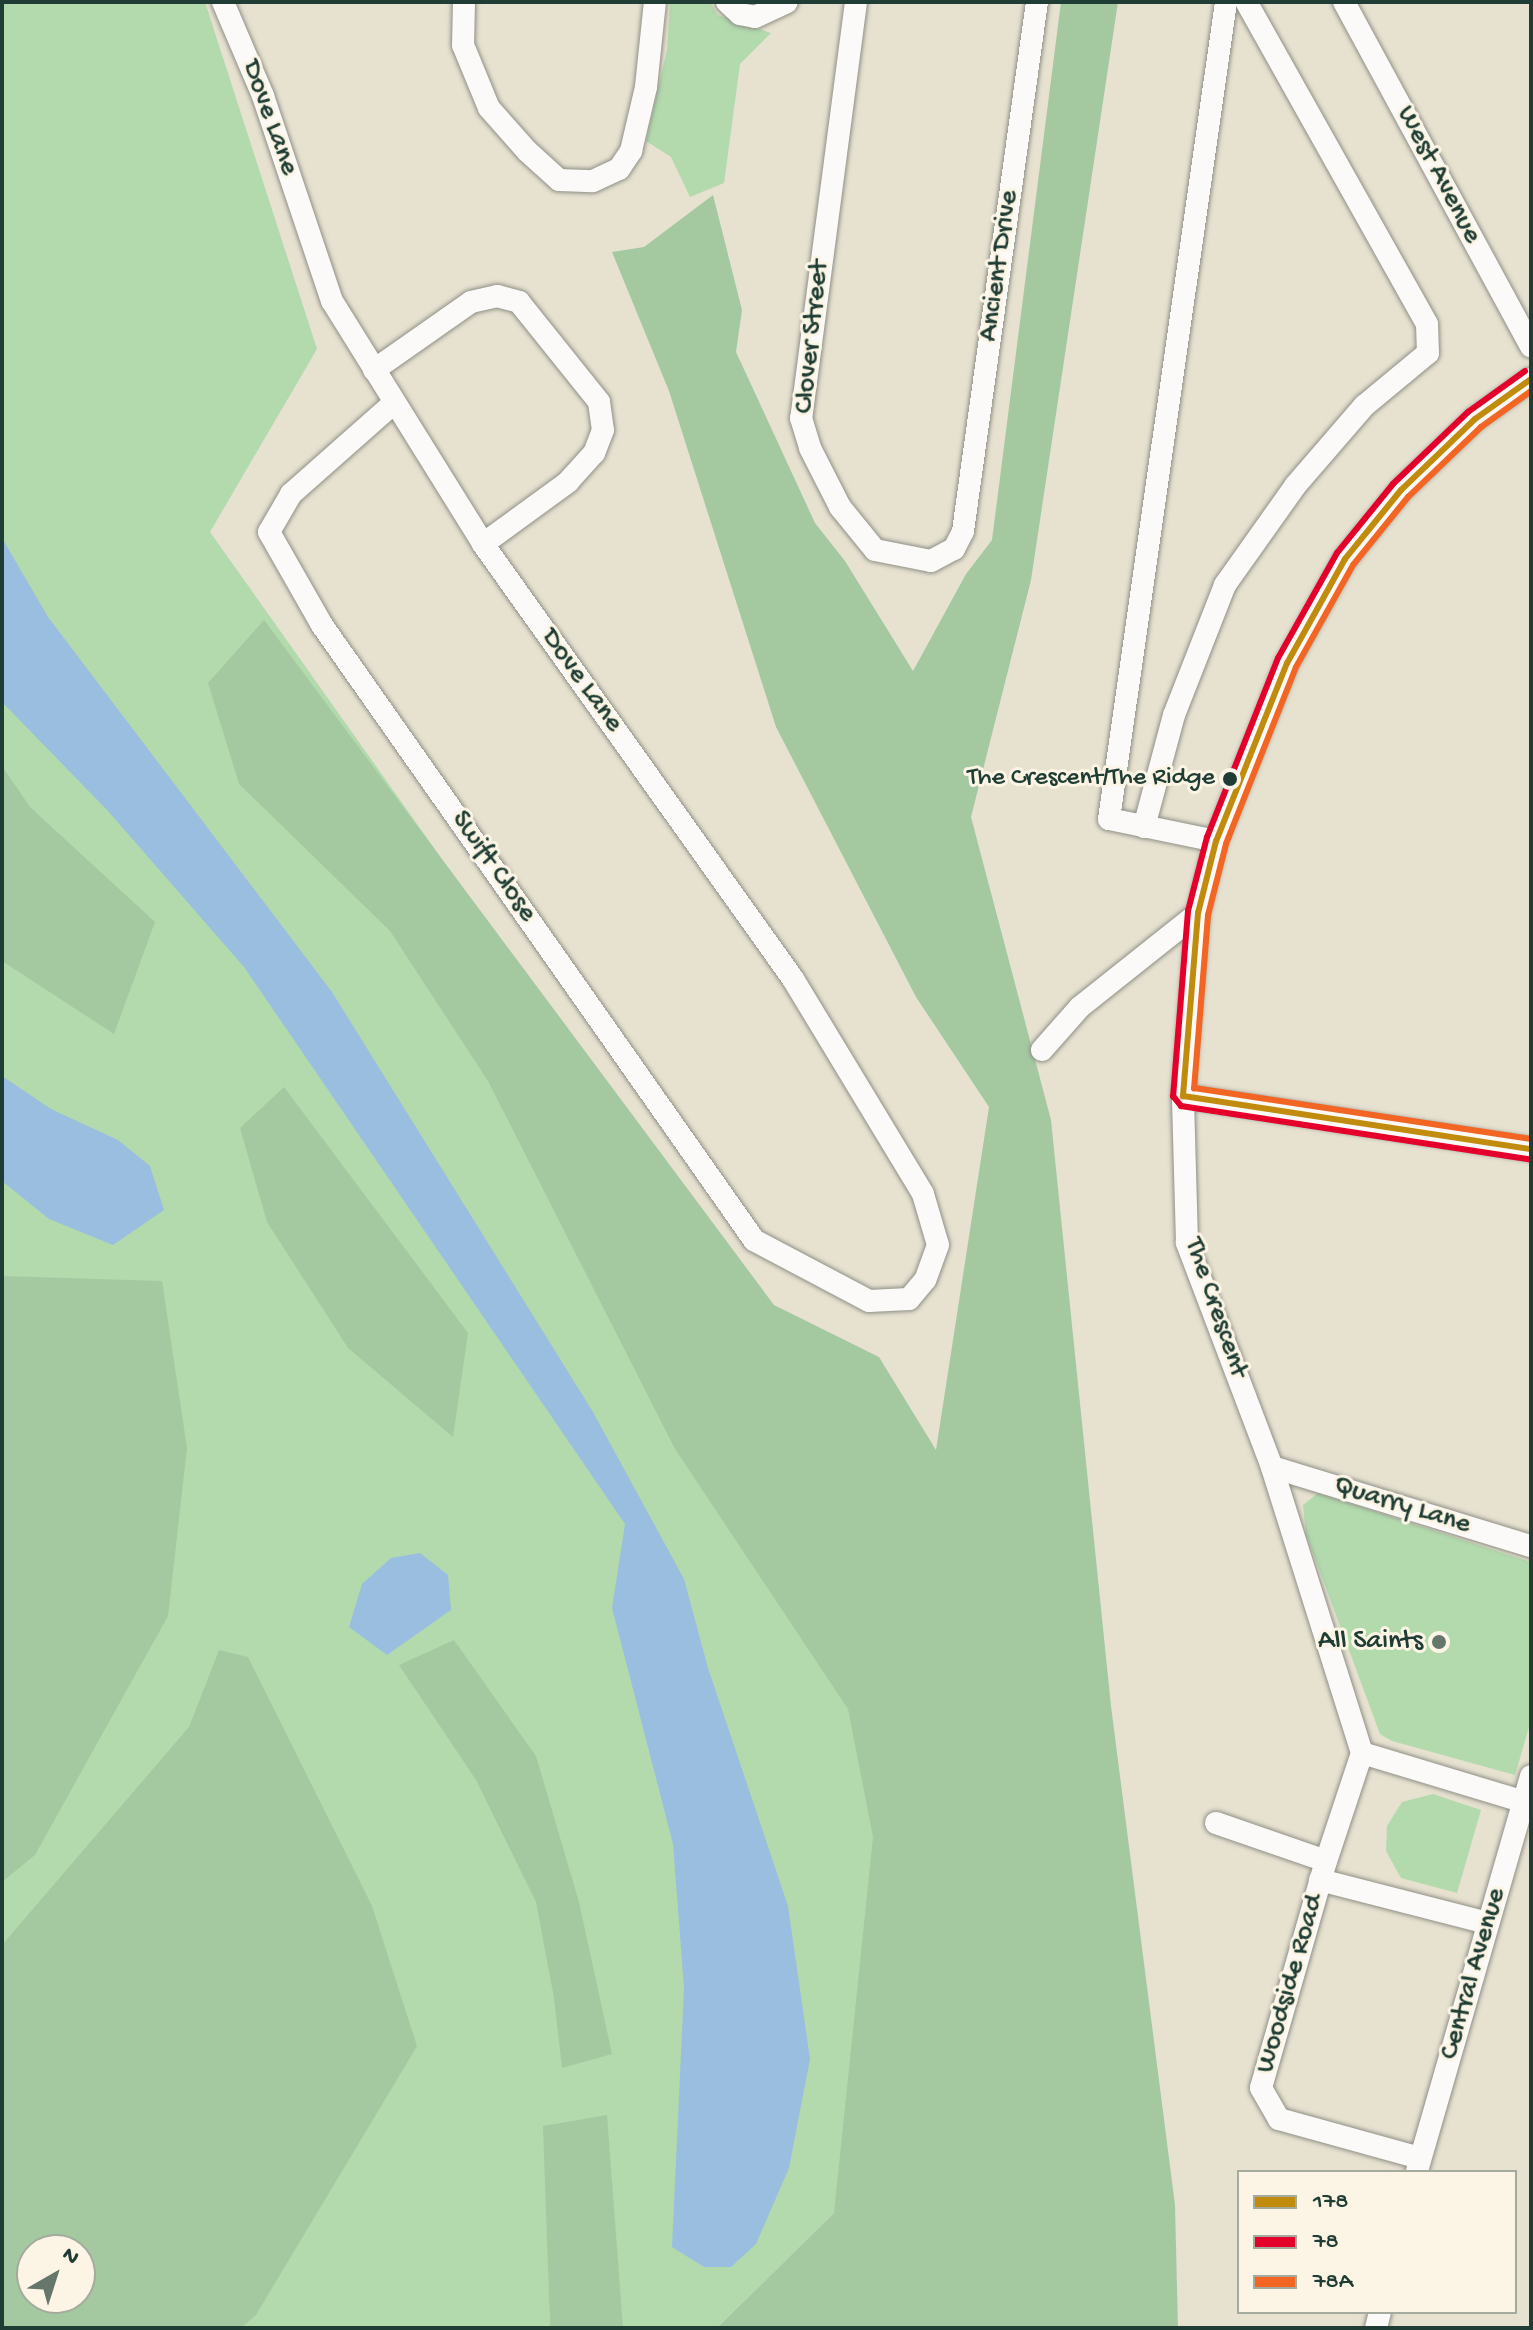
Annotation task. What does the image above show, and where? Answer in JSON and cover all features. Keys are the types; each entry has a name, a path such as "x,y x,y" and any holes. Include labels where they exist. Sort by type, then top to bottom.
{"street":[{"name":"Dove Lane","path":"223,2 263,96 332,301 483,544 793,979 923,1194 938,1245 925,1280 909,1299 869,1301"},
{"path":"464,2 463,45 489,108 527,151 559,180 593,181 619,169 631,151 646,87 655,2"},
{"path":"727,2 740,14 755,17 787,2"},
{"name":"Clover Street","path":"856,2 801,418 810,448 840,507 875,550 931,561 954,549 963,531"},
{"name":"Ancient Drive","path":"963,531 1037,2"},
{"path":"1216,841 1109,819 1226,2"},
{"path":"1144,827 1174,715 1225,585 1295,486 1364,406 1428,353 1427,324 1246,2"},
{"name":"West Avenue","path":"1344,2 1531,347"},
{"path":"374,370 471,302 497,296 519,302 599,402 603,430 594,453 568,482 483,544"},
{"name":"The Crescent","path":"1362,1753 1272,1467 1187,1243 1183,1096 1198,913 1216,841 1287,663 1345,559 1401,490 1475,419 1531,379"},
{"name":"Swift Close","path":"394,403 291,494 269,532 322,625 754,1240 869,1301"},
{"path":"1042,1050 1080,1007 1198,913"},
{"path":"1183,1096 1531,1149"},
{"name":"Quarry Lane","path":"1272,1467 1531,1546"},
{"path":"1362,1753 1527,1803"},
{"name":"Woodside Road","path":"1362,1753 1323,1870 1261,2088 1279,2119 1418,2165"},
{"name":"Central Avenue","path":"1418,2165 1488,1923 1527,1803 1531,1776"},
{"path":"1216,1823 1323,1870 1488,1923"}],"green space":[{"path":"2,2 205,2 317,349 210,532 951,1577 834,2213 717,2328 614,2328 544,2129 550,2328 2,2328"},
{"path":"670,2 710,2 718,15 771,33 740,64 724,183 690,197 671,157 646,141 667,50"},
{"path":"1061,2 1118,2 1031,580 971,817 1051,1120 1111,1706 1175,2205 1178,2328 717,2328 834,2213 873,1837 848,1709 675,1449 488,1081 390,931 239,784 208,683 264,620 774,1305 879,1357 936,1450 989,1107 916,997 776,727 669,391 612,252 644,247 713,195 742,310 736,352 815,523 845,561 913,671 966,574 992,540"},
{"path":"2,766 30,807 155,922 114,1034 2,961"},
{"path":"284,1087 468,1333 453,1437 348,1348 267,1222 240,1128"},
{"path":"2,1276 162,1281 187,1448 168,1616 35,1855 2,1882"},
{"path":"1318,1493 1531,1562 1531,1720 1515,1775 1392,1741 1380,1734 1306,1534 1303,1505"},
{"path":"454,1640 536,1756 579,1902 612,2054 562,2068 554,1998 536,1902 476,1780 399,1665"},
{"path":"219,1650 248,1657 372,1906 417,2046 256,2315 241,2328 2,2328 2,1945 189,1727"},
{"path":"1433,1794 1481,1810 1457,1893 1401,1878 1386,1851 1387,1826 1402,1802"},
{"path":"607,2115 623,2328 550,2328 543,2126"}],"water":[{"path":"2,538 48,617 332,992 593,1412 684,1579 708,1668 788,1906 810,2059 789,2168 756,2244 731,2267 704,2267 672,2247 684,1988 673,1844 612,1608 625,1524 244,967 108,811 2,702"},
{"path":"2,1076 51,1109 118,1140 150,1166 164,1210 113,1245 49,1219 2,1181"},
{"path":"420,1553 448,1575 451,1610 387,1655 349,1627 362,1584 391,1558"}],"transit line":[{"name":"78","path":"1525,371 1468,412 1393,484 1337,553 1278,658 1207,837 1188,911 1173,1096 1181,1106 1529,1159"},
{"name":"178","path":"1531,379 1475,419 1401,490 1345,559 1287,663 1216,841 1198,913 1183,1096 1531,1149"},
{"name":"78A","path":"1531,391 1481,427 1408,497 1353,565 1296,667 1226,844 1208,915 1194,1088 1531,1139"}],"place":[{"name":"The Crescent/The Ridge","path":"1230,779"},
{"name":"All Saints","path":"1439,1642"}]}
